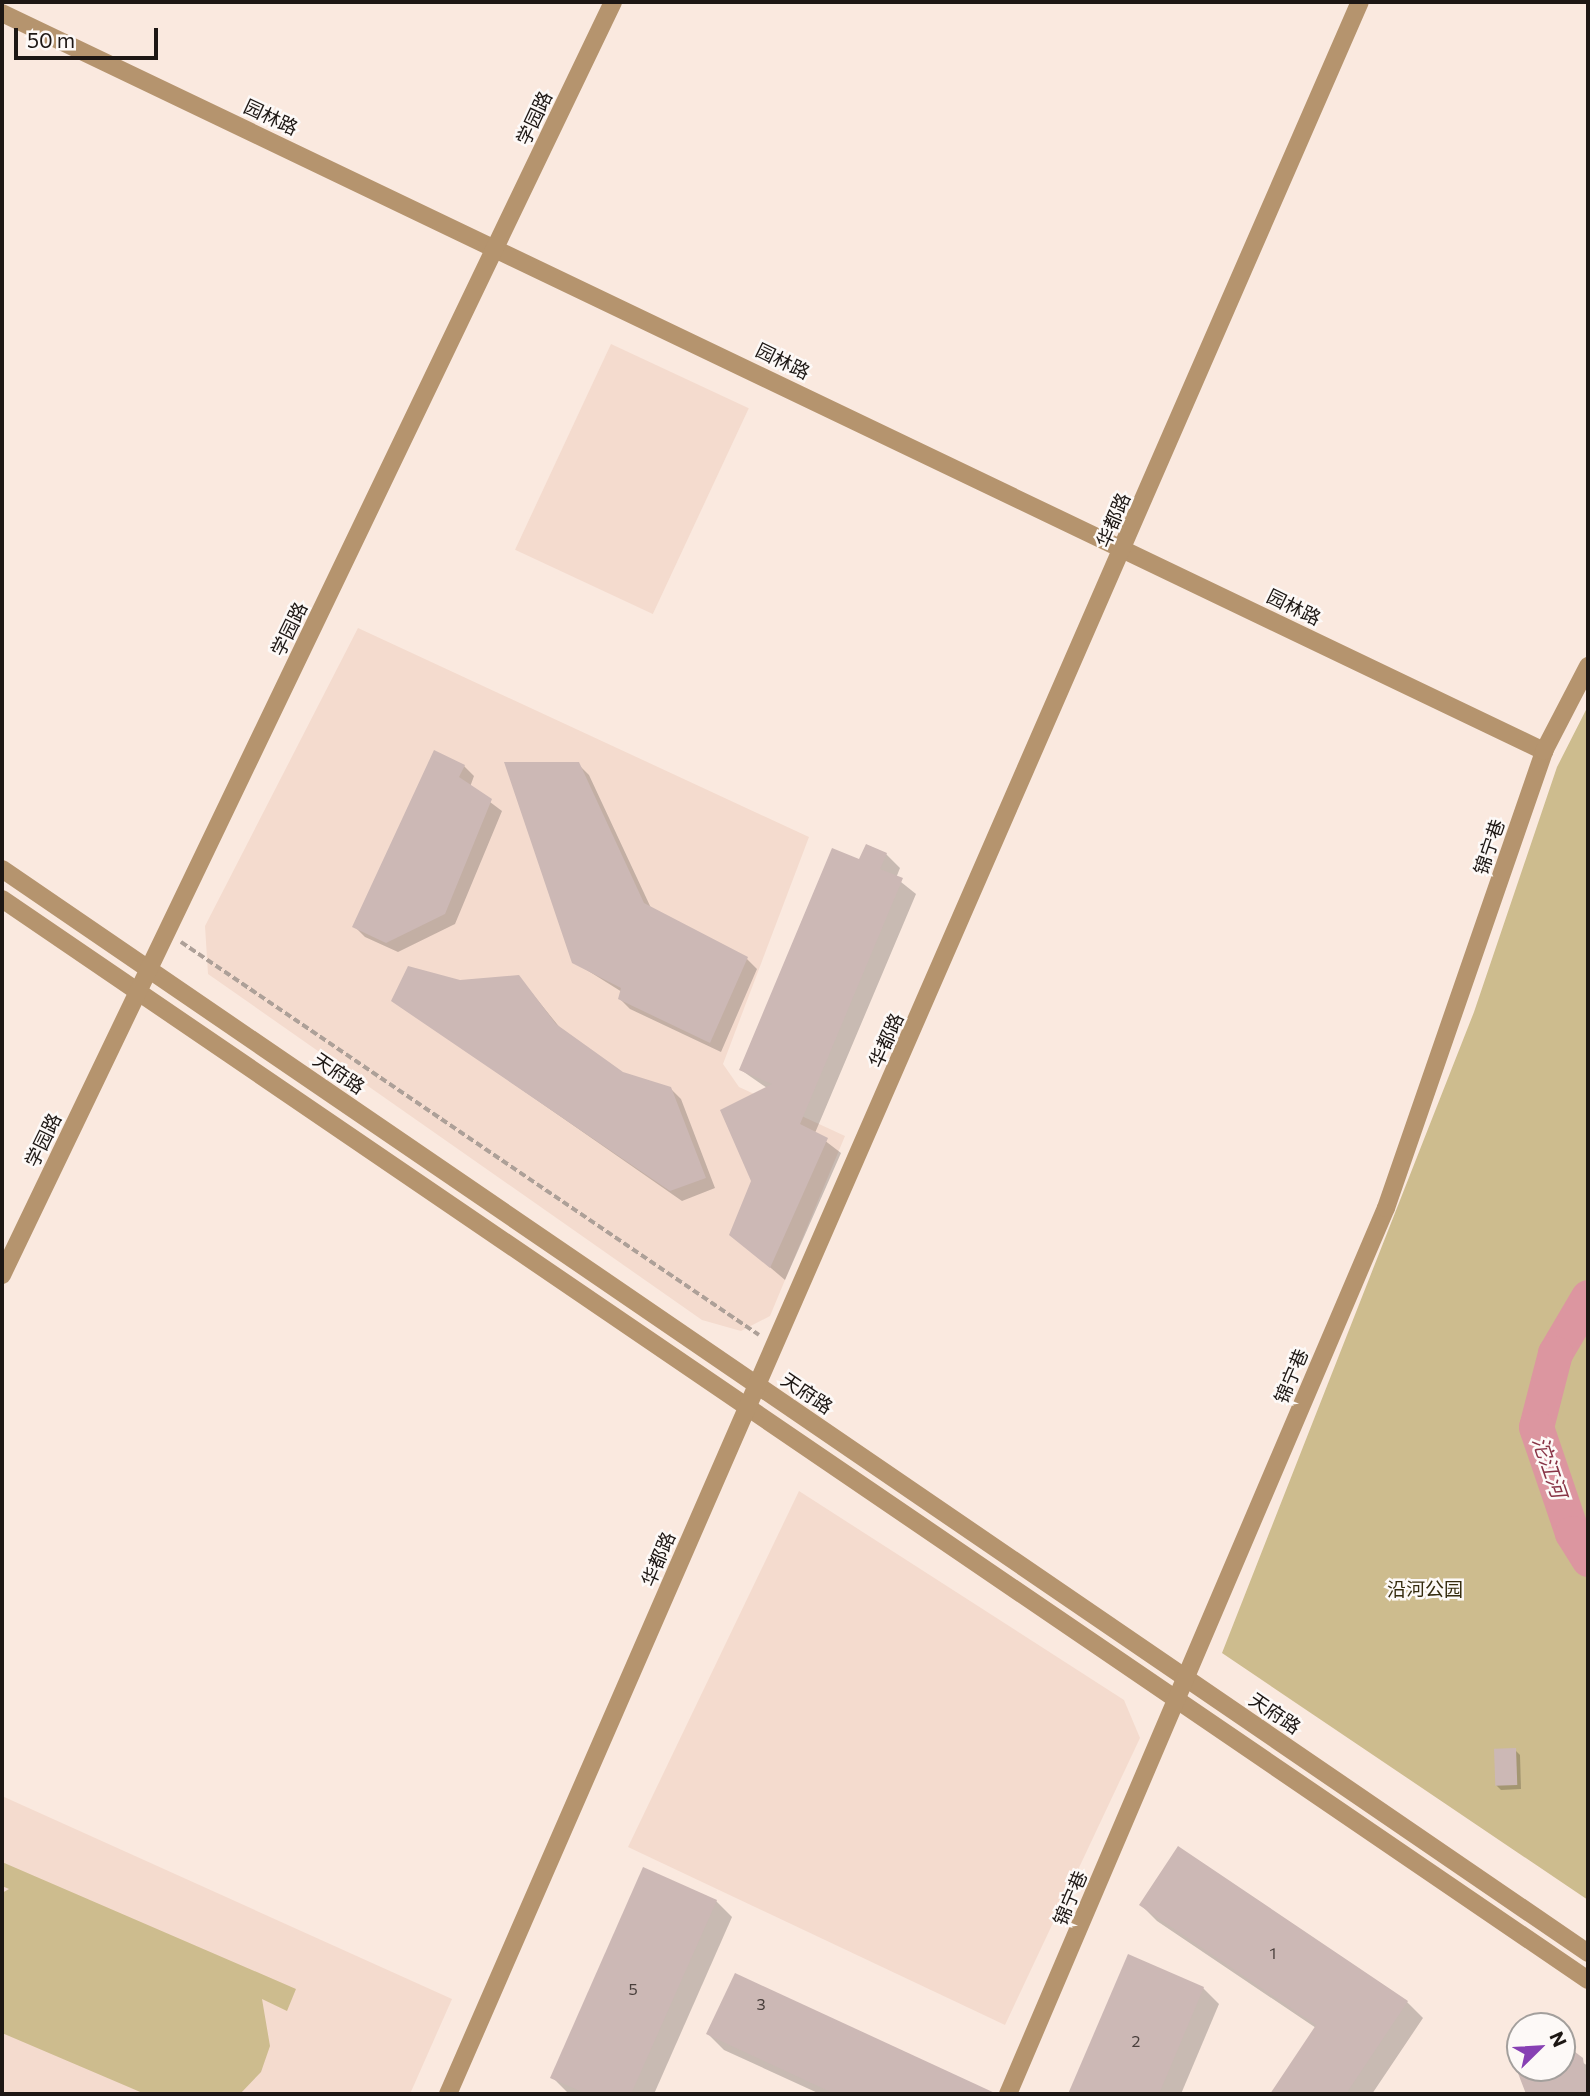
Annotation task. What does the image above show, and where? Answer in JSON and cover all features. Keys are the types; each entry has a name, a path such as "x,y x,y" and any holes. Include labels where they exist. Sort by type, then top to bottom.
{"street":[{"name":"学园路","path":"2,1275 613,2"},
{"name":"华都路","path":"448,2094 1360,2"},
{"name":"园林路","path":"2,13 497,246 1544,751"},
{"name":"锦宁巷","path":"1008,2094 1386,1208 1544,751 1588,666"},
{"name":"天府路","path":"2,869 1588,1953"},
{"path":"2,899 746,1410 1588,1980"}],"path":[{"path":"167,932 775,1346"}],"shaded area":[{"path":"611,344 749,408 653,614 515,550"},
{"path":"358,628 809,837 723,1064 739,1087 845,1136 770,1316 741,1331 702,1320 208,974 205,926"},
{"path":"799,1491 1124,1700 1140,1738 1005,2025 628,1847"},
{"path":"2,1796 452,1999 410,2094 2,2094"}],"green space":[{"name":"沿河公园","path":"1588,706 1588,1900 1222,1653 1474,1012 1557,767"},
{"path":"2,1862 296,1989 287,2011 262,1999 270,2046 261,2072 240,2094 145,2094 2,2033 2,1893 9,1889 2,1886"}],"building":[{"path":"434,750 465,765 459,777 492,799 445,914 386,943 352,927"},
{"path":"504,762 579,762 644,903 748,957 710,1043 618,999 621,988 572,963"},
{"path":"866,844 887,853 880,869 903,878 800,1124 828,1138 770,1268 729,1235 751,1181 720,1110 772,1084 739,1070 832,848 859,859"},
{"path":"408,966 460,980 519,975 556,1024 623,1072 671,1087 706,1178 670,1191 391,1001"},
{"path":"1516,1748 1517,1785 1495,1786 1494,1749"},
{"path":"1178,1846 1408,2001 1346,2094 1270,2094 1316,2025 1139,1905"},
{"path":"643,1867 717,1900 631,2094 587,2094 550,2078"},
{"path":"1128,1954 1204,1987 1159,2094 1068,2094"},
{"path":"735,1973 997,2094 835,2094 706,2034"},
{"path":"1576,2053 1583,2058 1588,2094 1526,2094 1521,2082 1576,2082"}],"waterway":[{"name":"沱江河","path":"1588,1297 1555,1353 1536,1427 1572,1533 1588,1559"}]}
